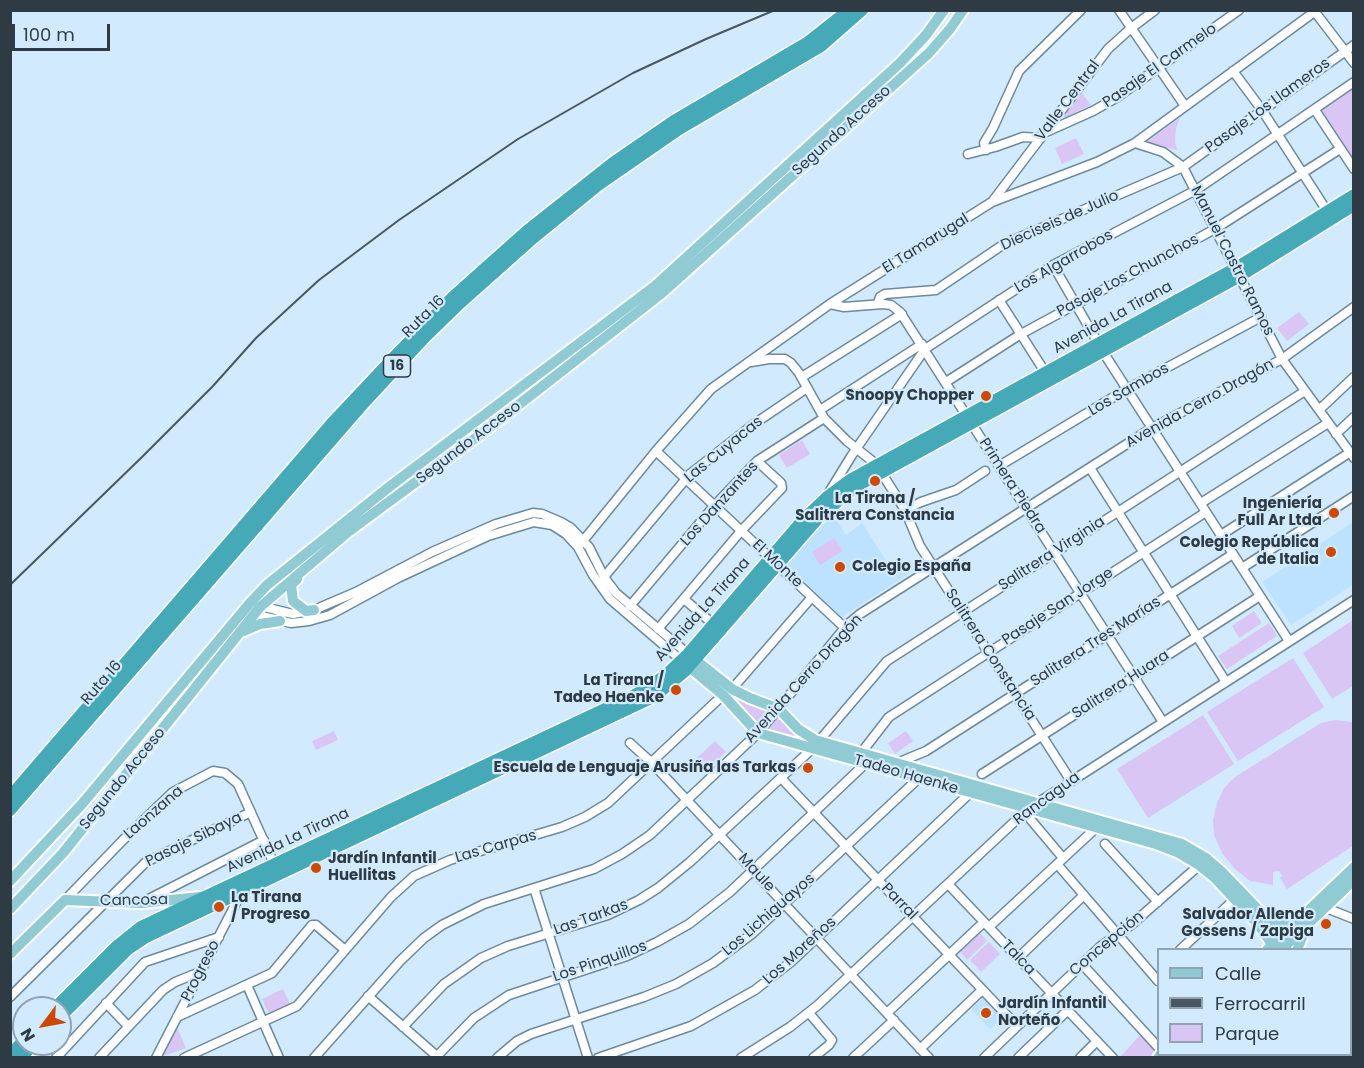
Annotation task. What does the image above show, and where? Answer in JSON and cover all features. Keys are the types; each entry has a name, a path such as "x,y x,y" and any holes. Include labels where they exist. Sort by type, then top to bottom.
{"highway":[{"name":"Ruta 16","path":"10,797 334,422 453,297 527,231 613,163 674,121 807,43 849,10"},
{"name":"Ruta 16","path":"10,810 361,405 460,303 533,238 605,180 679,129 821,46 862,10"},
{"name":"Avenida La Tirana","path":"1238,272 1353,195"},
{"name":"Avenida La Tirana","path":"72,1005 137,942 235,888 633,696 661,679 688,660 773,561 804,519 827,497 850,480 879,468 970,419 1238,272 1353,205"},
{"name":"Avenida La Tirana","path":"970,419 1045,372 1100,347"},
{"name":"Avenida La Tirana","path":"688,660 713,624 773,561 827,510 879,468"},
{"name":"Avenida La Tirana","path":"67,996 132,933 204,897 235,888"}],"main road":[{"name":"Segundo Acceso","path":"10,881 97,786 252,609 282,571 472,423 655,286 900,63 922,40 944,10"},
{"name":"Segundo Acceso","path":"10,909 63,853 237,637 252,609 358,524 485,432 662,294 929,52 945,36 963,10"},
{"path":"315,610 306,611 298,607 293,601 290,590 291,585 319,556"},
{"path":"237,637 260,624 280,621"},
{"name":"Tadeo Haenke","path":"688,660 727,692 758,733 864,758 970,793 1033,806 1166,838 1182,844 1267,918 1279,946"},
{"name":"Tadeo Haenke","path":"727,692 779,709 816,745"},
{"name":"Tadeo Haenke","path":"864,758 897,763 1096,828 1167,848 1203,862 1279,946"},
{"path":"1279,946 1320,906 1353,867"},
{"path":"1320,906 1353,880"},
{"name":"Cancosa","path":"64,900 142,903 204,897"},
{"name":"Laonzana","path":"10,954 64,900"},
{"path":"1267,918 1283,921 1307,919"},
{"path":"1299,948 1307,919"}],"street":[{"path":"986,150 984,143 1019,71 1081,10"},
{"path":"1119,10 1185,106"},
{"name":"Valle Central","path":"992,202 1108,49 1155,10"},
{"name":"Pasaje El Carmelo","path":"1043,135 1109,103 1239,10"},
{"path":"1316,11 1353,63"},
{"name":"El Tamarugal","path":"583,544 656,451 711,389 748,362 830,304 992,202 1097,162 1135,143 1316,11"},
{"name":"Pasaje Los Llameros","path":"1183,167 1353,45"},
{"path":"1233,71 1262,111 1327,212"},
{"name":"Los Algarrobos","path":"827,497 836,478 923,346 1053,265 1196,190 1353,82"},
{"path":"1315,110 1353,169"},
{"path":"968,154 1023,137 1043,135"},
{"name":"Manuel Castro Ramos","path":"1135,143 1163,152 1183,167 1282,359 1352,455"},
{"name":"Pasaje Los Chunchos","path":"946,382 1021,334 1215,229 1340,148"},
{"name":"Dieciseis de Julio","path":"878,303 880,297 885,294 936,290 1004,244 1183,167"},
{"path":"1053,265 1100,347 1289,641"},
{"path":"999,300 1045,372"},
{"path":"802,377 903,315 895,307 878,303 844,307 830,304"},
{"name":"Avenida Cerro Dragón","path":"314,1058 408,953 442,925 484,904 585,873 613,860 650,835 758,733 845,628 860,614 1152,428 1282,359 1353,307"},
{"name":"Primera Piedra","path":"903,315 1163,722"},
{"name":"Los Sambos","path":"999,466 1127,389 1261,318"},
{"name":"Los Danzantes","path":"630,606 714,506 757,461 923,346"},
{"name":"Salitrera Constancia","path":"748,362 786,359 802,377 822,414 879,468 905,510 916,540 1071,781"},
{"path":"1319,410 1353,377"},
{"name":"Las Cuyacas","path":"603,577 686,479 712,455 807,388"},
{"name":"Salitrera Virginia","path":"816,745 887,661 1305,391"},
{"path":"1336,434 1353,417"},
{"path":"1200,503 1328,423"},
{"name":"El Monte","path":"656,451 845,628"},
{"path":"1221,535 1352,455"},
{"path":"658,630 741,531 782,488 781,483 757,461"},
{"path":"1090,468 1226,682"},
{"path":"905,510 956,489 986,471"},
{"path":"1242,568 1353,496"},
{"name":"Pasaje San Jorge","path":"864,758 889,717 1206,512"},
{"path":"252,609 293,614 315,610 356,592 432,552 510,519 532,513 548,516 571,528 583,544"},
{"path":"252,609 280,621 301,623 330,615 398,578 488,536 534,522 552,525 583,544"},
{"name":"Tadeo Haenke","path":"583,544 603,577 616,593 688,660"},
{"name":"Tadeo Haenke","path":"583,544 592,575 610,599 688,660"},
{"name":"Salitrera Tres Marías","path":"897,763 926,750 1233,554"},
{"name":"Salitrera Huara","path":"982,774 1260,596"},
{"path":"727,692 812,597"},
{"path":"684,599 713,624"},
{"name":"Rancagua","path":"741,1058 809,1013 1033,806 1353,600"},
{"name":"Las Carpas","path":"184,1058 297,1006 391,897 414,876 437,865 549,832 585,817 608,803 727,692"},
{"name":"Maule","path":"630,743 652,763 929,1058"},
{"name":"Las Tarkas","path":"403,1027 436,991 471,964 500,949 608,915 639,900 680,872 816,745"},
{"name":"Los Pinquillos","path":"438,1057 466,1025 492,1005 518,991 627,956 673,934 717,903 753,871 814,813 864,758"},
{"name":"Laonzana","path":"64,900 173,792 206,773 219,771 234,779 277,869"},
{"name":"Parral","path":"781,778 1017,1026"},
{"name":"Los Lichiguayos","path":"497,1058 517,1041 531,1034 644,997 691,976 739,944 919,778"},
{"name":"Los Moreños","path":"598,1058 675,1032 716,1014 761,986 791,962 970,793"},
{"path":"1033,806 1031,820 1084,895 1157,974"},
{"name":"Pasaje Sibaya","path":"10,997 149,859 251,812"},
{"path":"887,1013 948,955 1096,828"},
{"path":"142,903 264,840"},
{"path":"1105,844 1158,902"},
{"name":"Concepción","path":"987,1057 1105,943 1158,902 1203,862"},
{"name":"Talca","path":"948,884 1113,1058"},
{"name":"Progreso","path":"156,1058 236,903 235,888"},
{"path":"534,888 588,1058"},
{"path":"1018,958 1084,895"},
{"path":"1182,948 1235,899"},
{"path":"1320,906 1353,920"},
{"path":"177,1017 272,973 312,925 345,950"},
{"path":"56,1058 145,962 219,937"},
{"path":"1082,964 1157,1046"},
{"path":"99,1058 166,987 201,972"},
{"path":"247,985 279,1058"},
{"path":"920,1048 982,990"},
{"path":"368,996 438,1057"},
{"path":"106,1003 129,1026"},
{"path":"1018,1058 1068,1010"},
{"path":"809,1013 832,1040 813,1058"},
{"path":"853,1058 894,1020"},
{"path":"1080,1058 1097,1041"}],"shaded area":[{"name":"Colegio España","path":"833,515 846,535 862,523 893,571 911,560 916,569 842,617 785,563"},
{"name":"Colegio República de Italia","path":"1353,522 1353,585 1291,625 1262,582"},
{"name":"Jardín Infantil Norteño","path":"983,998 1002,1018 990,1029 971,1009"}],"green space":[{"path":"1353,87 1353,162 1318,111"},
{"path":"1082,93 1091,105 1062,119"},
{"path":"1180,118 1176,128 1177,150 1155,145 1142,145"},
{"path":"1076,138 1084,154 1062,164 1055,148"},
{"path":"1299,312 1309,324 1287,341 1277,328"},
{"path":"802,440 810,454 787,468 779,455"},
{"path":"834,538 843,551 820,565 812,552"},
{"path":"1254,611 1262,623 1239,638 1232,626"},
{"path":"1353,620 1353,686 1332,699 1303,653"},
{"path":"1269,623 1277,636 1227,669 1218,656"},
{"path":"1293,658 1324,707 1238,761 1207,712"},
{"path":"697,666 772,711 758,728"},
{"path":"779,715 792,732 806,739 806,742 765,732"},
{"path":"1203,715 1234,764 1148,818 1117,769"},
{"path":"1335,720 1353,722 1353,846 1287,889 1280,878 1282,876 1279,871 1273,872 1273,885 1250,881 1235,869 1222,853 1214,835 1213,820 1224,788 1235,777 1321,723"},
{"path":"334,731 338,740 316,750 312,741"},
{"path":"906,731 913,741 895,754 888,743"},
{"path":"715,741 726,752 707,769 697,758"},
{"path":"980,933 987,941 967,960 960,952"},
{"path":"989,942 1000,954 981,972 970,960"},
{"path":"283,989 290,1004 269,1014 262,999"},
{"path":"176,1025 186,1048 158,1058"},
{"path":"1142,1033 1157,1050 1152,1057 1119,1058"}],"railway":[{"path":"10,585 213,386 256,338 319,280 399,220 518,139 633,73 775,10"}],"place":[{"name":"Snoopy Chopper","path":"986,396"},
{"name":"La Tirana / Salitrera Constancia","path":"875,481"},
{"name":"Ingeniería Full Ar Ltda","path":"1334,513"},
{"name":"Colegio República de Italia","path":"1331,552"},
{"name":"Colegio España","path":"840,567"},
{"name":"La Tirana / Tadeo Haenke","path":"676,690"},
{"name":"Escuela de Lenguaje Arusiña las Tarkas","path":"808,768"},
{"name":"Jardín Infantil Huellitas","path":"316,868"},
{"name":"La Tirana / Progreso","path":"219,907"},
{"name":"Salvador Allende Gossens / Zapiga","path":"1326,924"},
{"name":"Jardín Infantil Norteño","path":"986,1013"}]}
